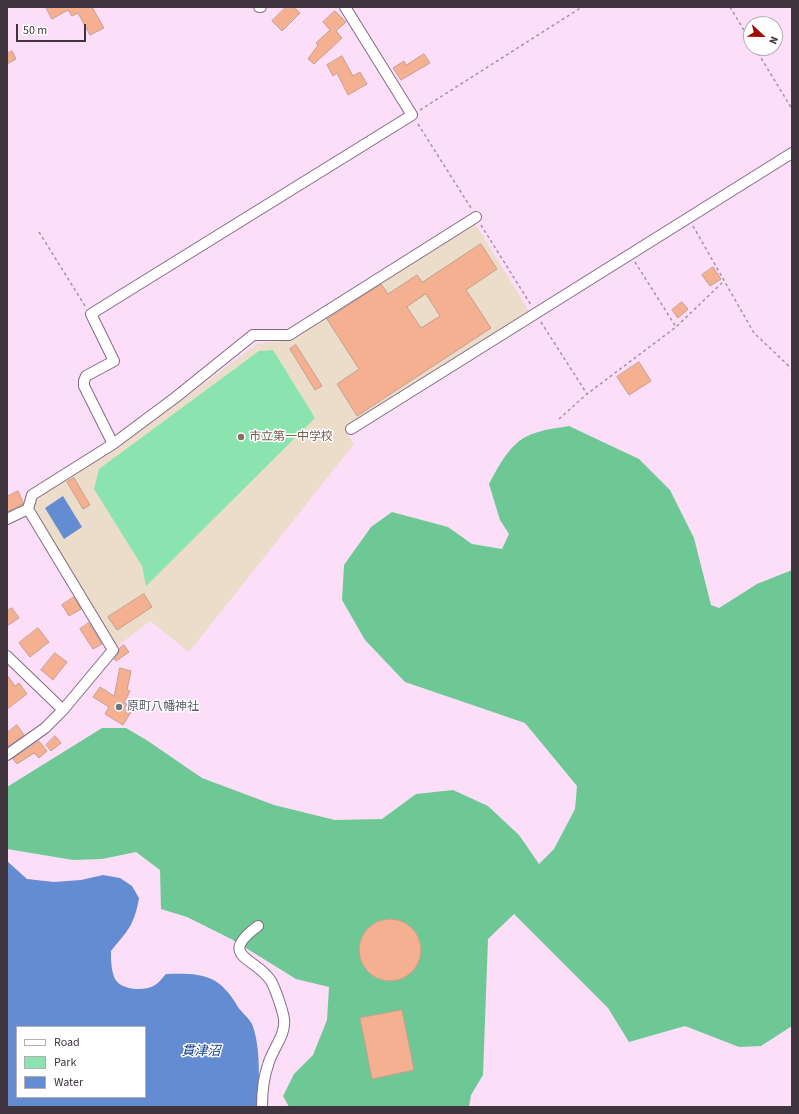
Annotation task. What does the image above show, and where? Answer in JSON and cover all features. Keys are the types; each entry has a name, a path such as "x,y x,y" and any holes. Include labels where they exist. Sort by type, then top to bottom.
{"street":[{"path":"113,444 84,386 86,376 114,361 90,314 412,114 345,7"},
{"path":"351,429 792,153"},
{"path":"7,519 28,508 32,495 113,444 176,397 253,335 289,335 476,217"},
{"path":"7,755 45,728 63,710 113,650 28,508"},
{"path":"7,656 63,710"},
{"path":"258,926 244,936 239,944 240,951 245,959 256,967 270,981 284,1019 282,1034 268,1064 262,1090 262,1107"}],"path":[{"path":"412,114 582,7"},
{"path":"730,7 743,29"},
{"path":"760,56 792,109"},
{"path":"688,218 754,333 792,369"},
{"path":"39,232 90,314"},
{"path":"630,254 676,327"},
{"path":"559,419 587,394 676,327 724,282"},
{"path":"535,313 587,394"}],"shaded area":[{"name":"市立第一中学校","path":"474,222 529,311 345,430 354,444 189,652 150,621 115,648 32,508 36,498 112,452 257,344 288,340"}],"green space":[{"path":"273,350 315,418 146,586 142,566 94,489 99,469 259,351"},
{"path":"569,426 639,459 670,490 694,538 711,605 719,608 757,584 792,570 792,1026 761,1046 739,1047 685,1026 629,1042 608,1008 514,914 488,939 483,1075 471,1095 469,1107 289,1107 283,1096 294,1074 313,1055 327,1020 329,987 296,979 233,940 187,917 161,909 160,870 136,852 102,859 73,860 7,849 7,787 102,728 126,728 148,741 202,778 274,805 335,820 382,819 416,794 453,790 488,806 519,835 539,864 554,849 575,809 577,786 525,723 405,682 365,640 342,600 344,565 371,527 392,512 448,527 472,544 502,549 509,534 500,520 489,484 493,476 507,454 519,441 527,436 539,432"}],"water":[{"path":"63,496 82,527 64,539 45,508"},
{"name":"貫津沼","path":"7,861 27,879 54,882 81,880 103,875 120,878 132,886 139,898 135,915 130,927 111,951 111,961 115,979 122,986 128,988 145,989 155,985 166,974 190,974 208,978 224,988 251,1022 255,1033 259,1065 258,1107 7,1107"}],"building":[{"path":"46,7 92,7 104,28 90,35 78,13 72,16 68,10 52,19"},
{"path":"286,7 294,7 300,13 282,31 272,21"},
{"path":"335,11 346,22 336,31 342,38 314,64 308,59 318,45 316,43 330,30 323,22"},
{"path":"12,51 16,59 7,64 7,54"},
{"path":"424,54 430,63 401,80 393,68 404,61 406,65"},
{"path":"342,56 353,76 360,72 367,84 348,95 337,73 333,76 327,65"},
{"path":"481,244 497,269 466,290 491,328 357,416 337,384 359,369 327,319 381,284 388,294 417,275 422,282","holes":["426,294 440,316 421,328 407,307"]},
{"path":"713,267 721,279 710,286 702,275"},
{"path":"682,302 688,309 678,318 672,310"},
{"path":"296,345 322,386 315,390 290,349"},
{"path":"639,362 651,381 629,395 617,377"},
{"path":"74,478 90,505 83,509 67,482"},
{"path":"18,491 23,504 7,512 7,497"},
{"path":"144,594 152,607 117,630 108,617"},
{"path":"74,597 81,609 69,616 62,605"},
{"path":"12,608 19,618 7,626 7,611"},
{"path":"89,623 102,644 93,649 80,629"},
{"path":"38,628 49,642 30,657 19,643"},
{"path":"124,645 129,652 116,661 114,659 118,654 119,649"},
{"path":"55,653 67,662 53,680 41,670"},
{"path":"120,668 131,671 127,690 130,691 124,703 127,704 124,709 131,712 123,725 105,714 109,707 93,697 100,687 114,696"},
{"path":"7,675 15,686 19,683 27,694 7,709"},
{"path":"17,725 24,735 7,747 7,733"},
{"path":"55,736 61,743 51,751 46,745"},
{"path":"39,741 47,751 39,758 34,753 17,764 13,759"},
{"path":"384,919 396,919 412,928 419,938 421,950 419,962 412,972 396,981 384,981 373,976 364,967 359,956 359,944 364,933 373,924"},
{"path":"402,1010 414,1070 372,1079 360,1018"}],"place":[{"name":"市立第一中学校","path":"241,437"},
{"name":"原町八幡神社","path":"119,707"}]}
